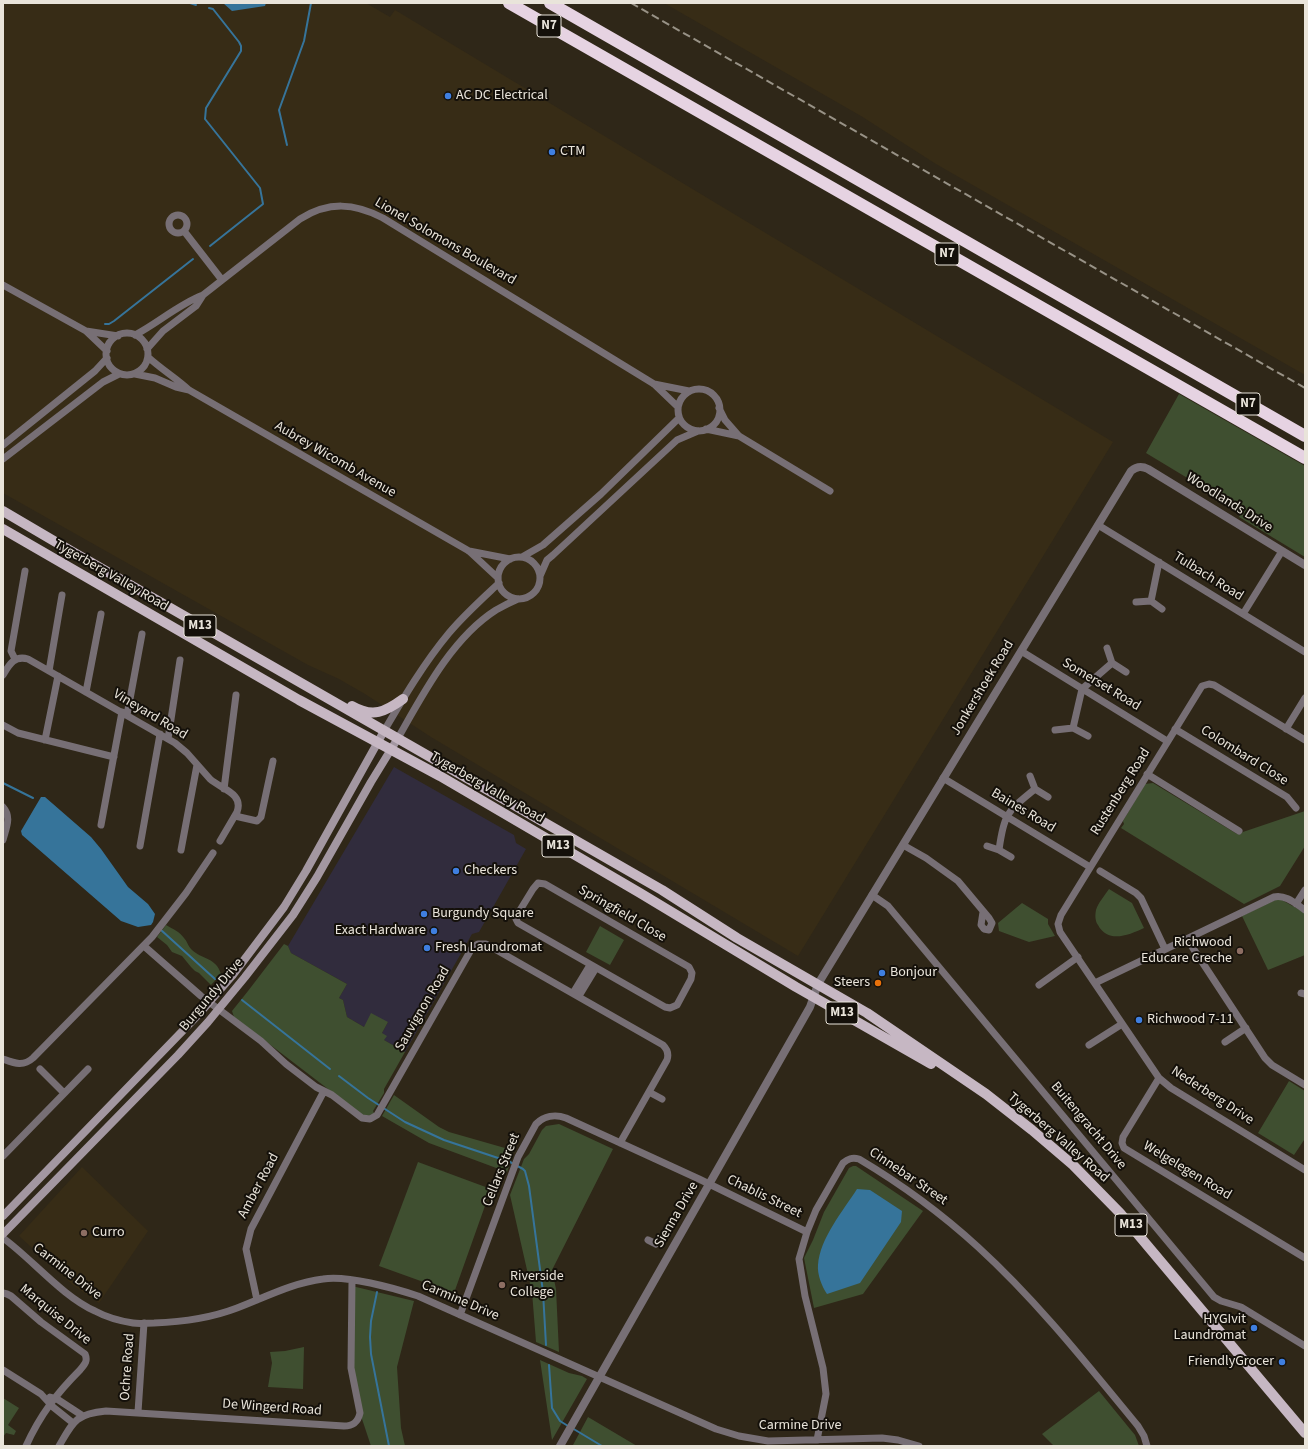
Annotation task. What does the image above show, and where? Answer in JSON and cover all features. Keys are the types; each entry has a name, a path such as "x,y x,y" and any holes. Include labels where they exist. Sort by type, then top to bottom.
{"highway":[{"name":"N7","path":"509,3 1305,458"},
{"name":"N7","path":"552,4 1305,436"}],"main road":[{"name":"Tygerberg Valley Road","path":"3,511 71,552 662,890 737,938 867,1013 975,1087 1032,1130 1067,1160 1120,1213 1305,1433"},
{"name":"Tygerberg Valley Road","path":"3,529 299,700 391,749 640,893 814,997 930,1064 975,1087"},
{"path":"307,687 316,688 328,693 355,708 366,712 376,713 385,711 403,699"},
{"name":"Burgundy Drive","path":"3,1216 209,1002 257,944 284,907 306,871 384,731"},
{"name":"Burgundy Drive","path":"3,1234 178,1055 245,977 293,915 398,738"}],"street":[{"name":"Lionel Solomons Boulevard","path":"134,335 149,328 192,299 203,294 300,219 325,208 334,206 350,206 361,208 383,218 654,384 678,407"},
{"path":"184,231 222,280"},
{"path":"3,285 86,331 107,355"},
{"name":"Lionel Solomons Boulevard","path":"147,349 163,331 196,306 203,294"},
{"path":"86,331 118,336"},
{"path":"124,334 134,335 142,340 147,349 148,357 145,366 135,374 119,374 113,370 109,364 107,355 108,345 118,336 124,334"},
{"path":"3,445 95,371 107,355"},
{"name":"Aubrey Wicomb Avenue","path":"148,357 159,368 189,390 469,551 498,581"},
{"path":"3,459 103,382 119,374"},
{"name":"Aubrey Wicomb Avenue","path":"135,374 156,378 176,387 189,390"},
{"name":"Lionel Solomons Boulevard","path":"654,384 689,391"},
{"path":"698,431 687,427 679,418 678,407 680,400 689,391 700,389 711,393 715,398 724,420 739,436 830,490"},
{"path":"398,738 440,667 453,651 485,618 518,599 531,595 539,583 540,576 547,560 677,440 706,429 714,424 717,420 719,408"},
{"path":"522,557 543,545 606,488 679,418"},
{"path":"706,429 739,436"},
{"name":"Jonkershoek Road","path":"818,984 1131,471 1138,467"},
{"name":"Woodlands Drive","path":"1138,467 1148,469 1305,565"},
{"name":"Tulbach Road","path":"1098,525 1305,652"},
{"name":"Aubrey Wicomb Avenue","path":"469,551 510,559"},
{"path":"1243,614 1282,552"},
{"path":"384,731 432,654 467,613 498,581 500,569 504,563 516,557 522,557 534,563 540,576"},
{"path":"1151,601 1159,562"},
{"path":"3,675 10,663 15,659 11,651 25,571"},
{"path":"498,581 505,593 518,599"},
{"path":"49,670 62,595"},
{"path":"1136,602 1151,601 1162,609"},
{"path":"86,692 101,614"},
{"path":"102,825 114,757 142,634"},
{"path":"1107,648 1112,663 1126,672"},
{"name":"Somerset Road","path":"1020,651 1167,741"},
{"name":"Vineyard Road","path":"15,659 28,659 160,734 180,747 215,784 232,793 238,801 238,810 220,841"},
{"path":"168,739 180,660"},
{"path":"1073,728 1082,689 1112,663"},
{"path":"45,740 58,676"},
{"name":"Rustenberg Road","path":"1058,924 1061,915 1200,688 1207,684 1214,685 1286,729"},
{"path":"224,789 236,695"},
{"path":"1305,698 1286,729 1305,740"},
{"path":"3,725 18,733 114,757"},
{"path":"1055,730 1073,728 1088,736"},
{"name":"Colombard Close","path":"1175,728 1287,797 1296,808"},
{"path":"140,846 160,734"},
{"path":"235,816 254,821 257,821 261,817 273,761"},
{"path":"181,850 197,765"},
{"path":"1147,774 1239,831"},
{"path":"1030,776 1035,789 1048,797"},
{"name":"Baines Road","path":"943,778 1090,867"},
{"path":"999,850 1002,827 1007,816 1013,807 1035,789"},
{"path":"3,808 8,819 3,840"},
{"path":"903,845 926,858 958,881 983,912"},
{"path":"987,846 999,850 1011,857"},
{"path":"3,1059 17,1064 30,1061 153,936 212,853"},
{"path":"1100,871 1136,893 1141,898 1165,949"},
{"name":"Springfield Close","path":"538,883 545,884 689,967 692,976 674,1008 668,1008 593,966 518,923 516,919 517,916 533,888 538,883"},
{"path":"1296,904 1305,890"},
{"name":"Buitengracht Drive","path":"872,895 888,906 1214,1297 1221,1301 1241,1307 1305,1346"},
{"path":"1095,983 1274,897 1284,897 1305,910"},
{"name":"Nederberg Drive","path":"1058,924 1060,932 1159,1078 1171,1088 1305,1170"},
{"path":"1187,939 1269,1062 1305,1085"},
{"name":"Sauvignon Road","path":"144,946 209,1002 261,1041 286,1064 316,1087 332,1095 362,1118 370,1119 377,1115 472,948 482,943 489,945 665,1046 668,1051 667,1060 620,1143"},
{"path":"1039,985 1078,957"},
{"path":"576,994 593,966"},
{"name":"Sienna Drive","path":"560,1446 810,1007 818,984"},
{"path":"1089,1045 1122,1024"},
{"path":"1225,1042 1246,1028"},
{"path":"40,1069 64,1093"},
{"path":"3,1156 88,1069"},
{"name":"Welgelegen Road","path":"1159,1078 1123,1137 1122,1143 1124,1148 1305,1258"},
{"name":"Amber Road","path":"257,1300 246,1249 251,1228 324,1091"},
{"path":"649,1092 662,1099"},
{"name":"Cellars Street","path":"460,1315 518,1157 536,1124 540,1120 555,1116 566,1118 709,1184"},
{"path":"96,1120 105,1129"},
{"name":"Cinnebar Street","path":"817,1440 825,1398 825,1389 823,1368 799,1265 800,1253 816,1210 846,1161 856,1158 872,1166 944,1217 979,1247 1021,1288 1138,1426 1144,1436 1147,1446"},
{"name":"Chablis Street","path":"709,1184 807,1232"},
{"name":"Carmine Drive","path":"3,1238 64,1290 94,1311 127,1322 144,1323 179,1321 216,1314 237,1308 281,1289 310,1281 324,1278 352,1281 387,1287 409,1293 716,1429 731,1434 768,1441 882,1438 898,1443 919,1446"},
{"path":"648,1240 656,1244"},
{"name":"De Wingerd Road","path":"59,1446 73,1423 83,1416 95,1412 106,1411 344,1426 354,1424 358,1420 360,1413 351,1368 352,1281"},
{"name":"Marquise Drive","path":"3,1293 11,1296 41,1322 85,1354 86,1357 85,1364 54,1398 32,1433 26,1446"},
{"name":"Ochre Road","path":"138,1412 144,1323"},
{"path":"3,1370 41,1394 54,1398 83,1416"},
{"path":"41,1394 50,1404 73,1423"}],"shaded area":[{"path":"3,3 366,3 390,17 395,10 1113,442 798,956 431,737 365,694 339,679 308,665 3,493"},
{"path":"664,3 1305,3 1305,375 936,164 861,116"},
{"path":"394,767 514,835 516,843 526,849 479,932 472,934 405,1052 384,1040 382,1033 388,1022 364,1027 347,1017 343,1000 339,998 347,984 291,953 288,946"},
{"name":"Curro","path":"82,1167 148,1231 99,1303 73,1285 19,1236"}],"green space":[{"path":"1179,394 1305,466 1305,557 1239,517 1242,511 1146,453"},
{"path":"1153,783 1237,834 1305,811 1305,846 1280,886 1244,904 1121,828 1124,824 1123,821 1145,784"},
{"path":"1109,889 1132,903 1144,928 1119,936 1113,936 1102,931 1096,922 1096,910"},
{"path":"1280,899 1305,913 1305,955 1268,970 1242,916"},
{"path":"1022,903 1048,919 1048,924 1055,936 1029,942 999,931 998,923"},
{"path":"166,925 180,934 195,953 216,964 219,968 221,974 211,985 191,967 182,956 172,952 167,945 157,937"},
{"path":"600,926 624,940 610,965 586,952"},
{"path":"284,944 288,946 291,953 347,984 339,998 343,1000 347,1017 364,1027 371,1013 388,1022 382,1033 387,1036 384,1040 405,1052 384,1089 384,1093 373,1111 374,1113 368,1116 362,1115 234,1017 232,1011"},
{"path":"1289,1081 1305,1091 1305,1140 1294,1155 1258,1133"},
{"path":"394,1095 439,1127 449,1132 512,1150 513,1155 507,1172 429,1143 382,1116"},
{"path":"559,1124 613,1149 552,1270 556,1289 559,1352 536,1342 532,1292 510,1195 524,1159 529,1154 542,1130 546,1126"},
{"path":"418,1162 491,1189 454,1293 379,1266"},
{"path":"856,1166 923,1211 863,1294 814,1308 804,1258 824,1212 849,1168"},
{"path":"352,1286 414,1301 397,1367 401,1428 405,1446 371,1446 360,1413 353,1380"},
{"path":"304,1347 303,1389 268,1387 272,1363 270,1352"},
{"path":"540,1360 587,1379 552,1440"},
{"path":"1099,1391 1135,1435 1139,1446 1054,1446 1042,1434"},
{"path":"3,1398 19,1408 8,1425 16,1431 14,1435 6,1433 3,1437"},
{"path":"588,1417 637,1446 574,1446 573,1445"}],"water":[{"path":"223,3 266,3 265,6 232,11"},
{"path":"41,797 45,797 91,837 128,887 148,904 155,914 151,925 138,927 121,921 22,835 21,831"},
{"path":"857,1189 870,1190 902,1211 901,1222 860,1283 827,1294 818,1272 820,1255 823,1245 833,1225"}],"waterway":[{"path":"190,3 196,5"},
{"path":"287,145 279,110 304,41 311,3"},
{"path":"209,8 213,9 239,42 241,51 206,108 205,119 260,188 263,204 210,246"},
{"path":"105,324 109,324 114,321 193,259"},
{"path":"3,783 33,798"},
{"path":"161,930 215,979"},
{"path":"242,1000 330,1069"},
{"path":"339,1076 368,1098 405,1122 444,1140 510,1162 525,1171 529,1186 543,1292 546,1345"},
{"path":"377,1292 371,1321 371,1354 389,1446"},
{"path":"549,1365 552,1408 560,1421 568,1426"},
{"path":"572,1428 602,1446"}],"railway":[{"path":"631,3 1305,388"}],"place":[{"name":"AC DC Electrical","path":"448,96"},
{"name":"CTM","path":"552,152"},
{"name":"Checkers","path":"456,871"},
{"name":"Burgundy Square","path":"424,914"},
{"name":"Exact Hardware","path":"434,931"},
{"name":"Fresh Laundromat","path":"427,948"},
{"name":"Richwood Educare Creche","path":"1240,951"},
{"name":"Bonjour","path":"882,973"},
{"name":"Steers","path":"878,983"},
{"name":"Richwood 7-11","path":"1139,1020"},
{"name":"Curro","path":"84,1233"},
{"name":"Riverside College","path":"502,1285"},
{"name":"HYGIvit Laundromat","path":"1254,1328"},
{"name":"FriendlyGrocer","path":"1282,1362"}]}
